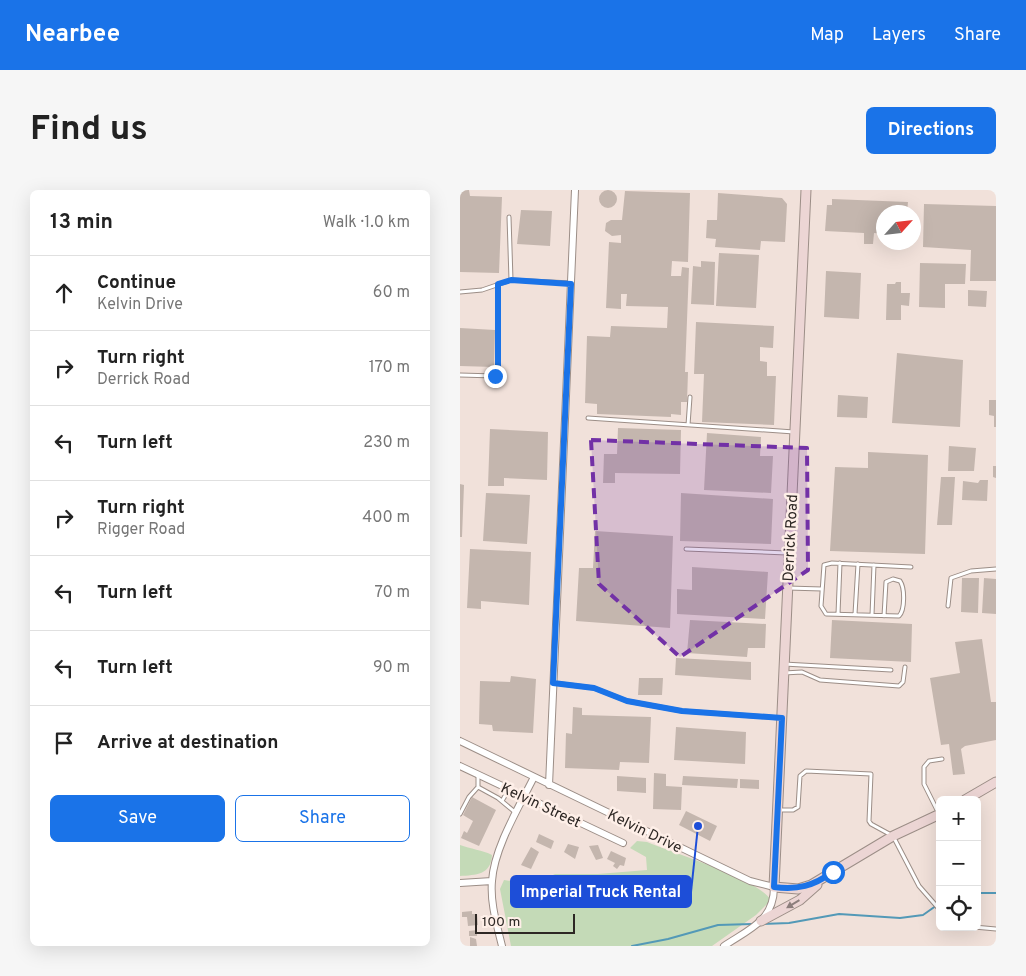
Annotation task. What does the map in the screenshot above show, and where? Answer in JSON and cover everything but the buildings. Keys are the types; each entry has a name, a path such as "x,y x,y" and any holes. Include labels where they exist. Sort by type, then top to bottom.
{"street":[{"path":"549,785 576,190"},
{"name":"Derrick Road","path":"774,887 806,190"},
{"name":"Kelvin Drive","path":"460,741 750,881 774,887 802,888 820,881 893,836 936,815"},
{"name":"Kelvin Street","path":"460,766 623,843"},
{"path":"502,946 493,906 492,882 498,852 534,777"},
{"path":"972,796 996,782"},
{"path":"724,946 761,920 800,900 820,881"},
{"path":"460,883 492,882"},
{"path":"761,920 771,909 774,887"}],"lane":[{"path":"509,217 511,280"},
{"path":"460,292 482,290 511,280 571,284"},
{"path":"460,375 495,376 498,374 498,284"},
{"path":"688,425 690,397"},
{"path":"588,418 795,432"},
{"path":"686,549 789,553"},
{"path":"838,614 840,564"},
{"path":"855,614 858,564"},
{"path":"884,616 886,582 893,579 898,580 903,586 902,613 898,616 884,616 855,614 826,614 822,611 824,565 858,564 912,567"},
{"path":"872,615 874,565"},
{"path":"948,606 951,578 970,571 996,569"},
{"path":"788,588 822,589"},
{"path":"784,668 802,672 820,680 899,686 902,682 905,667"},
{"path":"784,668 891,670"},
{"path":"553,683 594,688 627,701 682,711 782,718"},
{"path":"936,808 924,784 924,767 929,761 942,759"},
{"path":"778,809 796,810 800,776 806,771 867,772 872,777 869,821 893,836 919,886 936,906"},
{"path":"460,814 468,797 478,787 478,774"},
{"path":"478,787 502,801 517,814"},
{"path":"502,801 508,789"},
{"path":"981,928 996,929"}],"highlighted area":[{"path":"591,440 807,448 808,570 680,657 599,584"}],"green space":[{"path":"637,841 647,842 733,875 763,892 771,900 756,915 712,946 511,946 500,889 504,880 517,882 547,878 555,874 598,874 647,870 646,857 630,848"},
{"path":"460,845 492,855 489,867 482,873 460,876"}],"waterway":[{"path":"981,893 996,893"},
{"path":"762,924 789,923 839,914 900,918 923,915 936,906"},
{"path":"632,946 668,939 718,925 752,924"}],"place":[{"name":"Imperial Truck Rental","path":"698,826"}],"route":[{"path":"495,376 498,374 498,284 511,280 571,284 553,683 585,686 604,691 627,701 682,711 782,718 774,887 802,888 820,881 833,872"}]}
